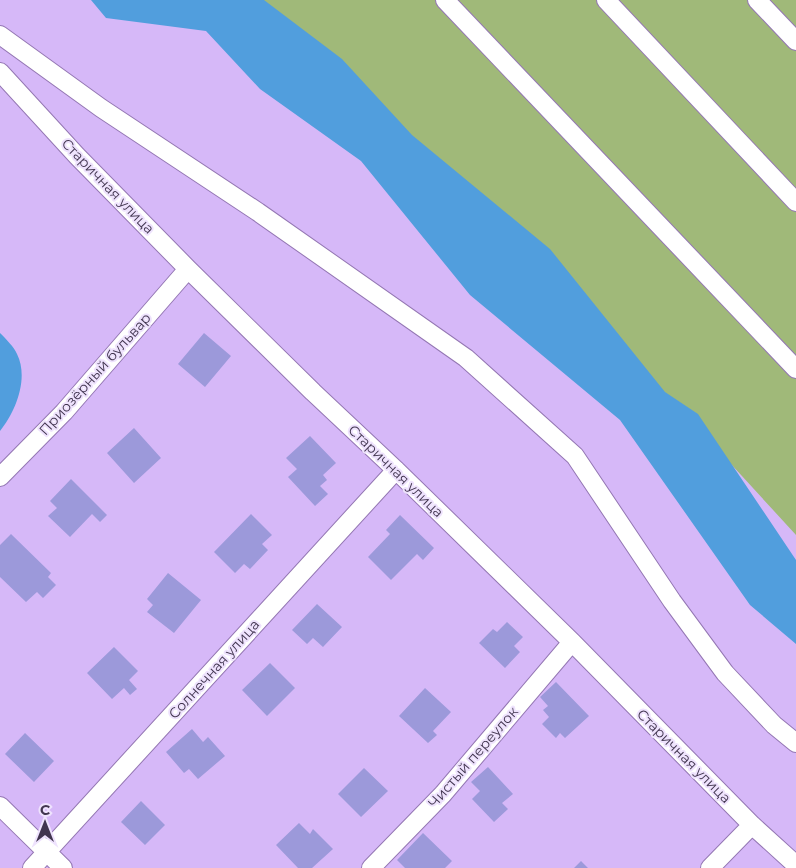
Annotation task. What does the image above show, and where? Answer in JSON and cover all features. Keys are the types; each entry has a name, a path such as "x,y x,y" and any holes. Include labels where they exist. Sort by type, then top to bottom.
{"street":[{"path":"445,0 796,369"},
{"path":"606,0 796,202"},
{"path":"757,0 796,42"},
{"path":"0,35 101,108 258,212 466,358 575,456 672,601 725,672 774,726 796,743"},
{"name":"Старичная улица","path":"0,72 78,156 188,269 572,642 752,825 796,865"},
{"name":"Приозёрный бульвар","path":"0,477 64,412 188,269"},
{"name":"Солнечная улица","path":"32,868 396,470"},
{"name":"Чистый переулок","path":"371,868 443,794 572,642"},
{"path":"0,806 63,868"},
{"path":"710,868 752,825"}],"green space":[{"path":"247,0 796,0 796,535 719,451"}],"water":[{"path":"91,0 264,0 342,59 412,135 550,249 665,392 698,414 796,560 796,644 750,605 620,420 470,295 361,161 260,89 206,31 106,18"},
{"path":"0,333 16,351 22,373 16,404 0,431"}],"building":[{"path":"204,333 231,356 205,387 178,364"},
{"path":"134,428 161,458 134,483 107,453"},
{"path":"310,436 336,463 323,475 327,480 320,486 328,494 315,506 288,477 297,469 286,458"},
{"path":"71,479 107,515 100,522 92,514 70,537 48,516 57,508 50,501"},
{"path":"251,514 272,535 262,544 268,550 250,569 244,564 235,573 214,552"},
{"path":"400,515 434,548 423,560 417,554 391,580 368,557 390,534 386,530"},
{"path":"11,534 51,573 48,577 56,585 43,598 37,592 26,602 0,577 0,545"},
{"path":"168,573 201,600 174,633 147,612 153,605 147,599"},
{"path":"317,604 342,627 323,647 313,638 307,644 292,630"},
{"path":"507,622 523,637 514,646 520,652 505,668 479,643 493,629 497,632"},
{"path":"114,647 138,671 129,680 137,689 130,695 124,688 112,699 87,673"},
{"path":"270,663 295,688 267,716 242,690"},
{"path":"556,682 589,716 565,738 560,733 556,738 542,724 549,717 543,710 548,706 540,697"},
{"path":"425,688 451,712 433,731 437,735 428,743 399,716"},
{"path":"192,729 203,742 208,737 225,756 198,779 189,769 184,773 166,752"},
{"path":"25,733 54,761 34,782 5,754"},
{"path":"488,767 513,794 502,803 508,809 494,822 472,799 480,791 471,782"},
{"path":"364,768 388,791 361,817 338,794"},
{"path":"141,801 165,825 145,845 121,822"},
{"path":"299,823 310,834 313,829 333,849 312,868 298,868 276,845"},
{"path":"423,833 452,861 445,868 405,868 397,860"},
{"path":"581,861 588,868 574,868"}]}
